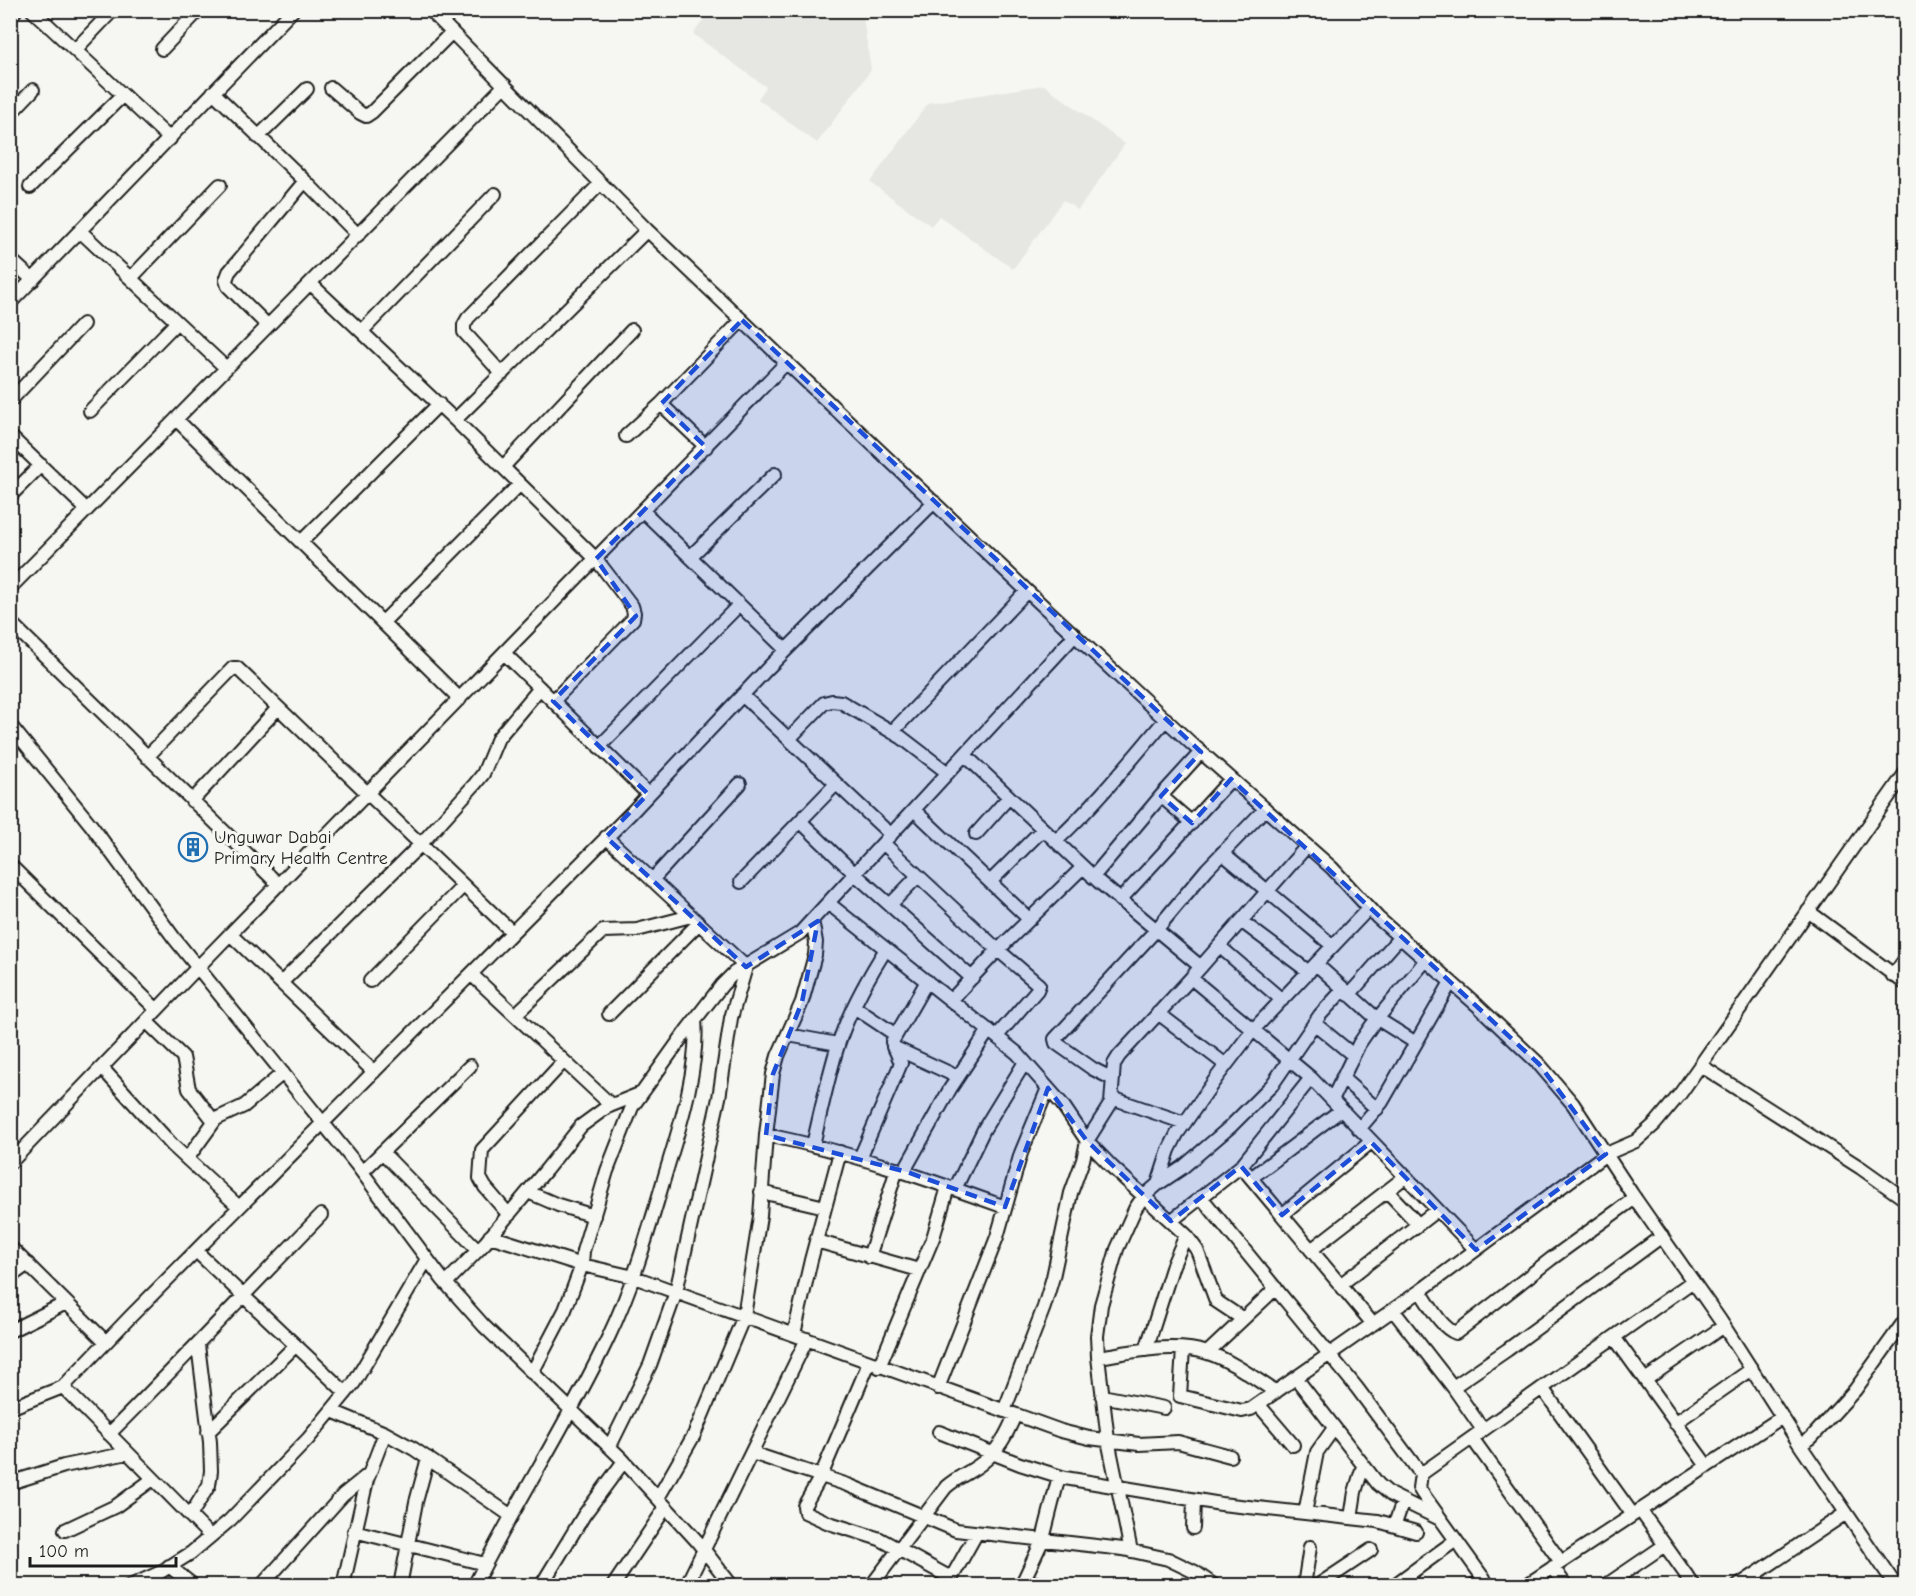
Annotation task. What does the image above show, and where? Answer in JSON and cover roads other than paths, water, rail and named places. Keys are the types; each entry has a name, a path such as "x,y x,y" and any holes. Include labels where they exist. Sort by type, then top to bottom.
{"street":[{"path":"10,16 16,10"},
{"path":"32,10 170,139"},
{"path":"75,50 113,10"},
{"path":"162,49 200,10"},
{"path":"10,303 293,10"},
{"path":"430,10 647,230 1027,591 1201,752 1332,868 1369,908 1539,1064 1573,1104 1724,1326 1800,1445 1896,1586"},
{"path":"331,88 360,114 366,116 452,32"},
{"path":"10,588 505,85"},
{"path":"258,137 307,89"},
{"path":"10,114 33,90"},
{"path":"213,92 358,235"},
{"path":"30,187 123,95"},
{"path":"268,326 228,286 226,280 229,272 305,181"},
{"path":"502,374 464,332 464,325 468,318 601,183"},
{"path":"131,278 220,184"},
{"path":"362,331 495,195"},
{"path":"455,420 647,230"},
{"path":"80,231 226,368"},
{"path":"10,259 33,280"},
{"path":"310,283 439,404 596,559 632,606 633,619 553,701"},
{"path":"626,436 661,404 742,320"},
{"path":"90,411 177,322"},
{"path":"10,401 83,324"},
{"path":"503,467 632,330"},
{"path":"10,1163 787,362"},
{"path":"301,542 439,404"},
{"path":"661,404 706,447"},
{"path":"176,419 460,699"},
{"path":"10,436 87,510"},
{"path":"10,496 41,465"},
{"path":"690,557 775,474"},
{"path":"383,622 520,484"},
{"path":"10,1408 63,1387 606,837 741,695 934,502"},
{"path":"643,511 786,650"},
{"path":"892,732 1027,591"},
{"path":"599,747 739,605"},
{"path":"10,622 279,885"},
{"path":"532,1373 565,1310 582,1265 583,1251 626,1119 695,1020 734,973 800,933 813,920 1075,635"},
{"path":"504,653 648,794"},
{"path":"147,757 232,668 237,668 512,932"},
{"path":"281,983 420,845 483,774 498,738 540,688"},
{"path":"741,695 836,784 918,876 1039,987 993,1033 958,1077 900,1170 868,1257"},
{"path":"789,739 824,703 841,702 892,732 948,773"},
{"path":"192,801 278,708"},
{"path":"1056,841 1074,825 1166,720"},
{"path":"10,725 91,825 198,968 362,1172 446,1283 484,1326 610,1446 704,1550 732,1586"},
{"path":"1094,877 1201,752"},
{"path":"965,755 1094,877 1201,967"},
{"path":"1183,1349 1180,1396 1242,1411 1251,1409 1420,1291 1606,1154 1636,1141 1655,1124 1680,1094 1905,772"},
{"path":"1120,900 1231,779"},
{"path":"652,880 740,784"},
{"path":"741,882 836,784"},
{"path":"1161,796 1192,823"},
{"path":"976,834 1009,797"},
{"path":"1113,1079 1084,1064 1056,1043 1055,1039 1156,930 1197,880 1265,809"},
{"path":"914,810 1029,919"},
{"path":"800,821 855,874 972,978"},
{"path":"990,882 1043,829"},
{"path":"606,837 746,967"},
{"path":"874,1585 899,1548 952,1482 982,1463 1005,1439 1010,1413 1053,1277 1071,1193 1087,1141 1111,1103 1114,1064 1306,846"},
{"path":"1222,853 1333,946"},
{"path":"10,865 157,1010"},
{"path":"951,1000 998,950 1083,867"},
{"path":"890,905 918,876"},
{"path":"370,981 463,886"},
{"path":"828,903 993,1033 1024,1062 1072,1117 1087,1141 1143,1197 1186,1235 1197,1250 1216,1301 1243,1319"},
{"path":"1158,1184 1169,1150 1226,1065 1253,1030 1369,908"},
{"path":"1808,911 1905,984"},
{"path":"609,1014 695,920"},
{"path":"515,1015 603,931 638,930 695,920"},
{"path":"613,1586 662,1502 694,1435 744,1316 762,1191 773,1074 778,1056 802,1002 815,955 813,920"},
{"path":"1241,921 1313,968 1376,1018 1416,1043"},
{"path":"230,934 374,1072"},
{"path":"1131,1551 1108,1440 1097,1336 1101,1305 1117,1249 1127,1225 1143,1197 1182,1168 1230,1127 1272,1084 1314,1023 1401,937"},
{"path":"1219,946 1282,1000"},
{"path":"813,1145 838,1044 867,980 886,949"},
{"path":"1893,976 1905,958"},
{"path":"1332,1100 1353,1055 1376,1018 1426,960"},
{"path":"610,1446 650,1365 676,1292 719,1098 731,1018 746,967"},
{"path":"471,974 611,1105"},
{"path":"1191,978 1311,1078 1476,1250"},
{"path":"860,1158 901,1063 894,1041 927,981"},
{"path":"1359,1129 1377,1109 1451,982"},
{"path":"854,1007 894,1041 958,1077"},
{"path":"1158,1013 1226,1065"},
{"path":"474,1586 510,1515 571,1410 609,1337 634,1277 672,1153 683,1108 696,1046 695,1020"},
{"path":"146,1021 183,1057 189,1089 214,1121"},
{"path":"1314,1023 1353,1055"},
{"path":"788,1035 838,1044"},
{"path":"509,1215 480,1178 482,1150 564,1061"},
{"path":"976,1534 949,1582 899,1548 880,1539 808,1515 804,1506 822,1476 919,1270 952,1188 1024,1062"},
{"path":"1700,1065 1861,1168 1905,1200"},
{"path":"362,1172 470,1066"},
{"path":"102,1068 141,1113 239,1207"},
{"path":"187,1159 214,1121 244,1106 283,1072"},
{"path":"1171,1221 1241,1166 1311,1078"},
{"path":"1342,1078 1377,1109"},
{"path":"938,1388 997,1237 1022,1152 1048,1088"},
{"path":"446,1283 509,1215 580,1126 611,1105 643,1092"},
{"path":"1112,1098 1185,1123"},
{"path":"1251,1178 1341,1110"},
{"path":"766,1135 840,1152 900,1170 1005,1207"},
{"path":"1282,1215 1371,1142"},
{"path":"382,1152 478,1250"},
{"path":"794,1334 840,1152"},
{"path":"1241,1166 1372,1324"},
{"path":"1311,1250 1405,1177"},
{"path":"762,1191 825,1207"},
{"path":"1387,1191 1418,1224"},
{"path":"528,1192 558,1205 594,1216"},
{"path":"1202,1197 1357,1388 1421,1474 1419,1488 1487,1582 1473,1586"},
{"path":"1420,1291 1445,1325 1456,1333 1551,1259 1635,1198"},
{"path":"1340,1285 1437,1209"},
{"path":"109,1434 198,1345 321,1215"},
{"path":"1146,1350 1173,1266 1186,1235"},
{"path":"490,1236 582,1265 634,1277 1061,1431 1148,1445 1178,1442 1230,1456"},
{"path":"1453,1387 1662,1236"},
{"path":"816,1241 919,1270"},
{"path":"10,1247 106,1342"},
{"path":"196,1251 346,1394"},
{"path":"133,1585 190,1553 238,1512 308,1439 346,1394 427,1259"},
{"path":"10,1277 28,1264"},
{"path":"1421,1474 1693,1281"},
{"path":"1207,1353 1276,1288"},
{"path":"10,1331 66,1303"},
{"path":"1393,1310 1453,1387 1483,1430"},
{"path":"1800,1445 1811,1438 1855,1390 1905,1319"},
{"path":"1645,1380 1724,1326"},
{"path":"1614,1337 1707,1466"},
{"path":"686,1586 807,1340"},
{"path":"190,1516 209,1485 211,1471 198,1345"},
{"path":"208,1431 296,1346"},
{"path":"1098,1356 1146,1350 1183,1349 1207,1353 1237,1367 1276,1392"},
{"path":"1676,1423 1752,1369"},
{"path":"1296,1378 1378,1484 1403,1501 1442,1520"},
{"path":"63,1387 210,1536"},
{"path":"1542,1388 1636,1512 1665,1545 1694,1586"},
{"path":"1102,1396 1164,1408"},
{"path":"1258,1404 1293,1445"},
{"path":"332,1411 385,1433 428,1458 510,1515"},
{"path":"1525,1586 1782,1417"},
{"path":"1305,1513 1317,1452 1334,1428"},
{"path":"939,1432 992,1454 1059,1476 1194,1500 1395,1524 1416,1532"},
{"path":"343,1586 369,1474 385,1433"},
{"path":"1472,1438 1557,1564 1566,1586"},
{"path":"752,1453 856,1488 956,1530 976,1534 1101,1545 1131,1551 1168,1559 1196,1572 1215,1586"},
{"path":"10,1483 64,1466 128,1454"},
{"path":"400,1586 416,1502 428,1458"},
{"path":"541,1586 584,1515 624,1461"},
{"path":"1351,1518 1354,1492 1363,1466"},
{"path":"261,1586 343,1495 369,1474"},
{"path":"1044,1586 1022,1582 1042,1539 1059,1476"},
{"path":"64,1530 116,1506 153,1479"},
{"path":"1193,1528 1194,1500"},
{"path":"1395,1524 1403,1501"},
{"path":"1738,1586 1846,1513"},
{"path":"354,1532 485,1564"},
{"path":"1393,1586 1456,1540"},
{"path":"1605,1586 1665,1545"},
{"path":"1305,1586 1310,1547"},
{"path":"1317,1586 1371,1550"},
{"path":"169,1566 194,1586"}],"place":[{"name":"Unguwar Dabai Primary Health Centre","path":"193,847"}]}
